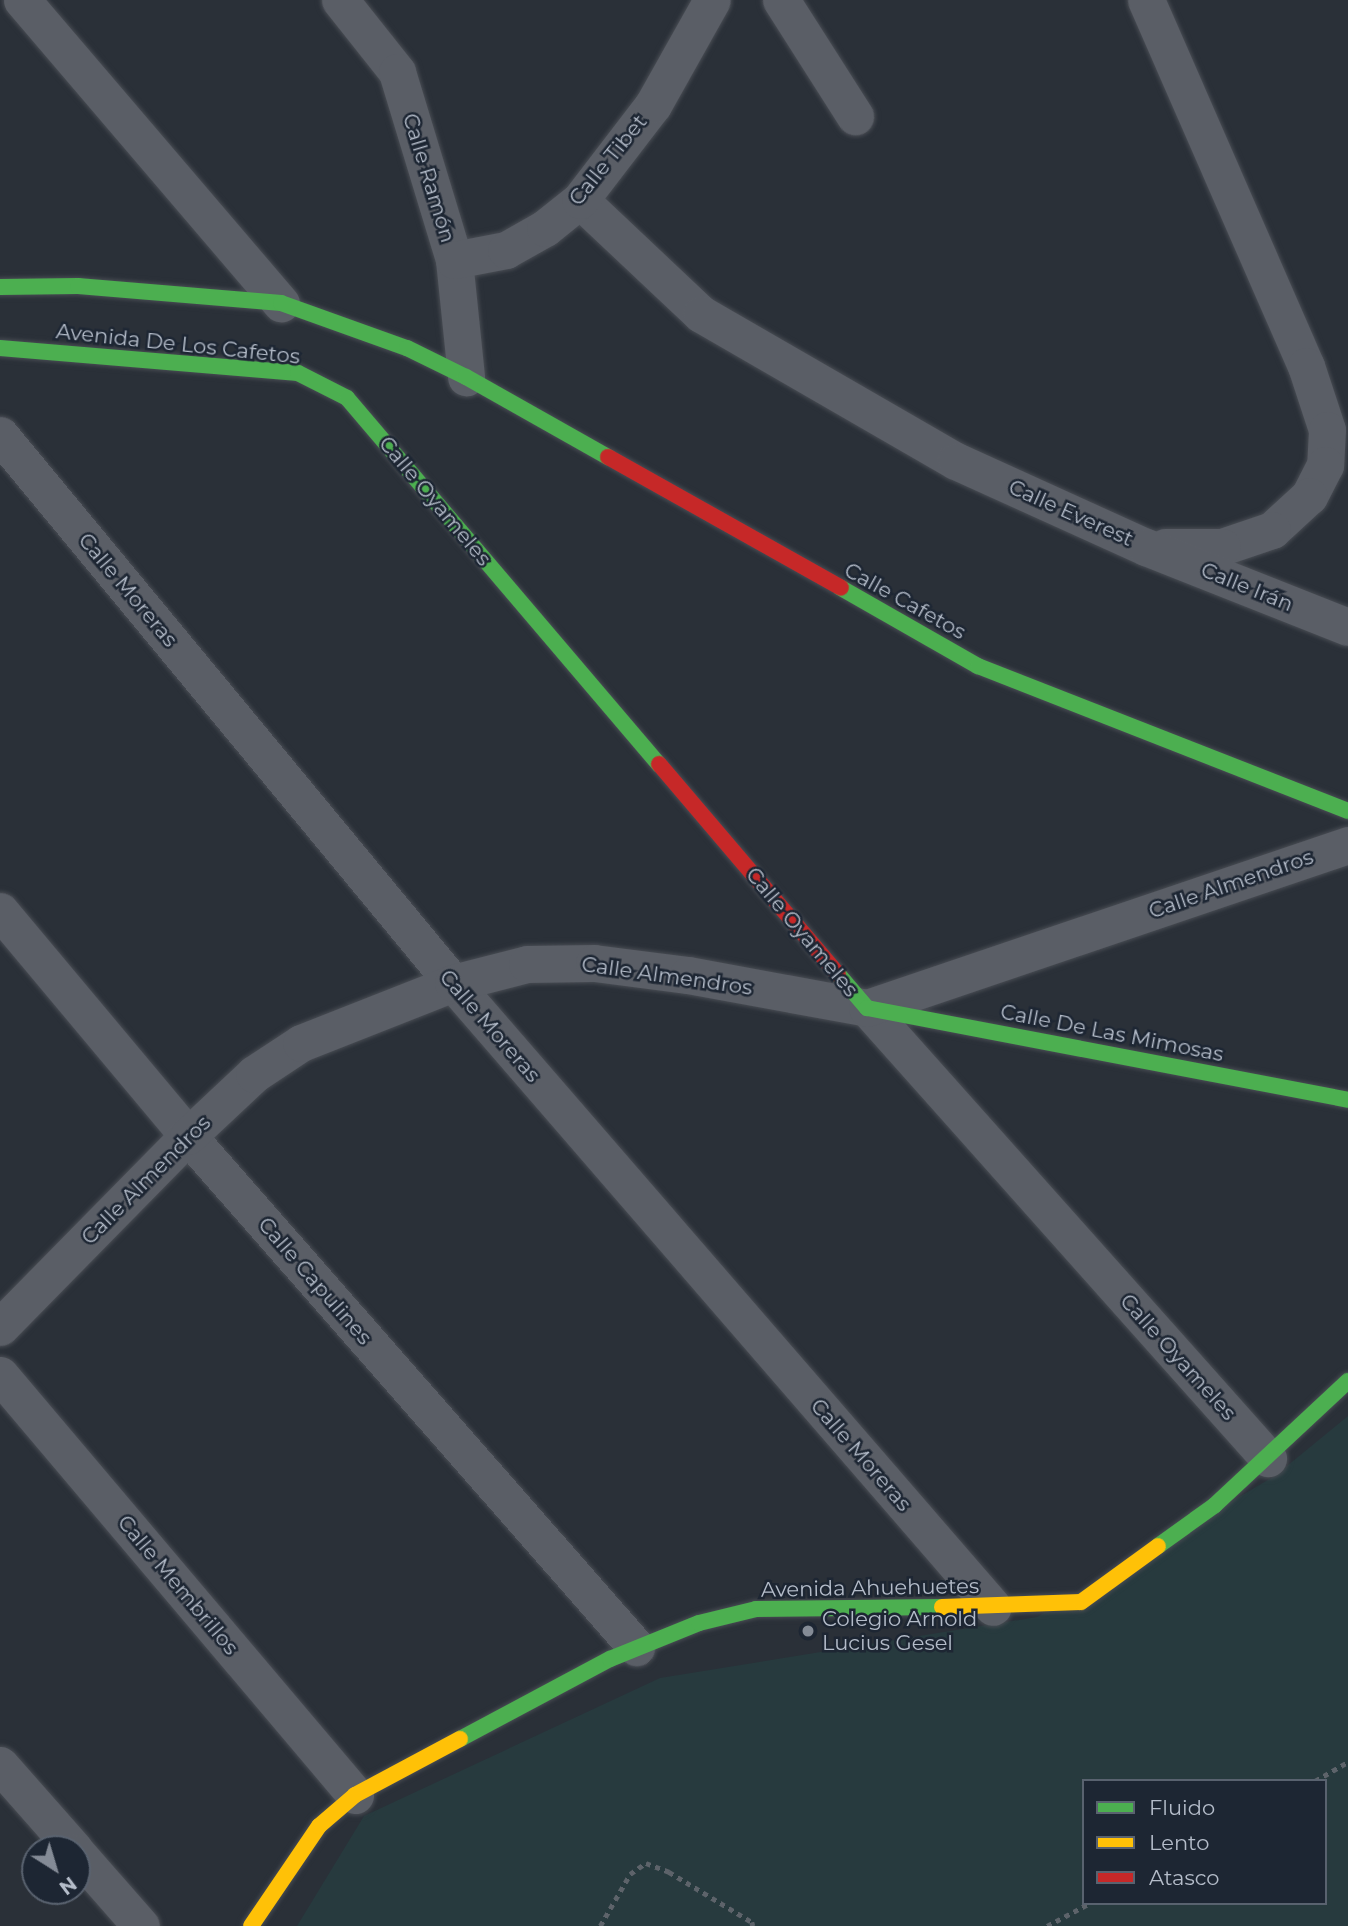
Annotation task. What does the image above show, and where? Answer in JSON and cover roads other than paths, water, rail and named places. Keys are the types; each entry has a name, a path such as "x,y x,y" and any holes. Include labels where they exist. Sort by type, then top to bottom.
{"street":[{"path":"22,0 281,303"},
{"name":"Calle Ramón","path":"340,0 397,72 454,260 466,377"},
{"name":"Calle Tibet","path":"454,260 506,250 545,228 580,200 653,105 712,0"},
{"path":"781,0 855,116"},
{"name":"Calle Everest","path":"580,200 701,314 956,461 1146,547 1222,547 1272,530 1309,496 1338,431 1306,366 1146,0"},
{"path":"0,287 78,286 281,303 407,348 466,377"},
{"name":"Avenida De Los Cafetos","path":"0,348 299,373 347,398"},
{"name":"Calle Cafetos","path":"466,377 978,666 1348,811"},
{"name":"Calle Oyameles","path":"347,398 867,1008 1268,1458"},
{"name":"Calle Moreras","path":"0,435 453,983 993,1607"},
{"name":"Calle Irán","path":"1146,547 1348,627"},
{"name":"Calle Almendros","path":"0,1327 188,1136 254,1074 301,1043 453,983 527,964 594,963 688,975 867,1008 1348,845"},
{"name":"Calle Capulines","path":"0,911 188,1136 636,1647"},
{"name":"Calle De Las Mimosas","path":"867,1008 1348,1100"},
{"name":"Calle Membrillos","path":"0,1375 355,1795"},
{"name":"Avenida Ahuehuetes","path":"251,1926 319,1826 355,1795 636,1647 699,1623 756,1609 993,1607 1081,1602 1215,1505 1348,1381"},
{"path":"0,1765 61,1835"},
{"path":"91,1869 141,1926"}],"place":[{"name":"Colegio Arnold Lucius Gesel","path":"808,1631"}]}
